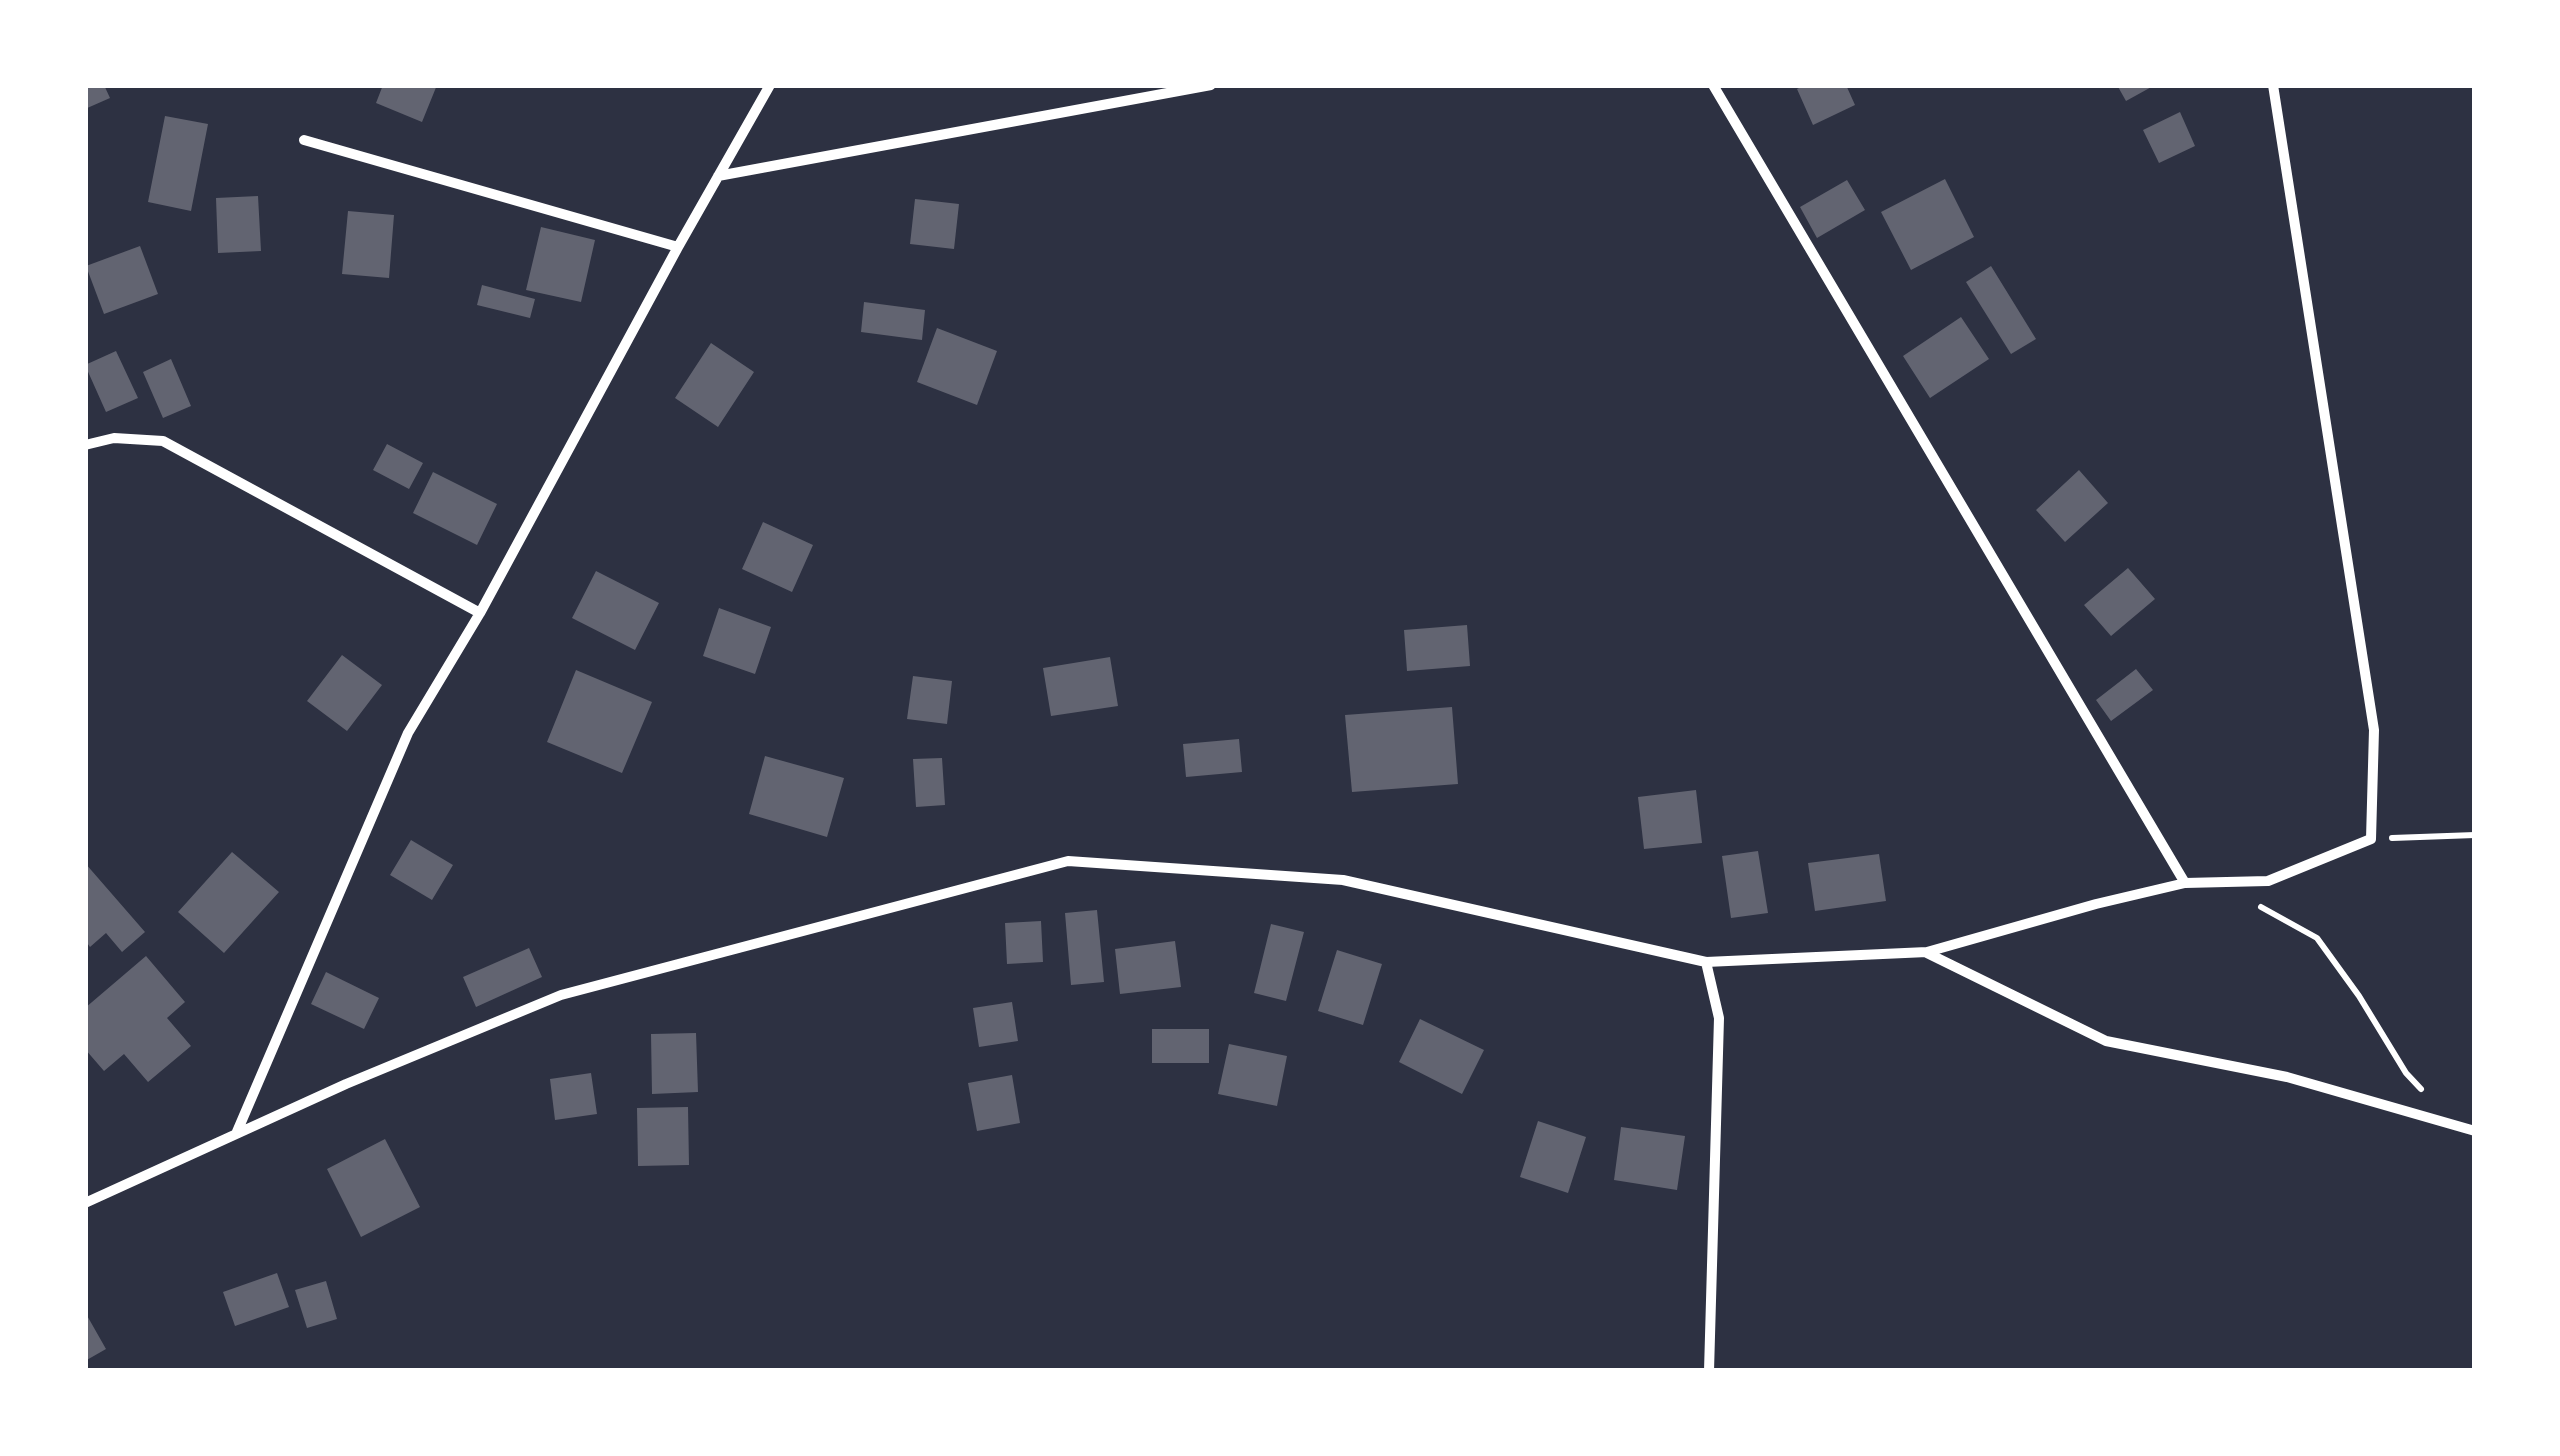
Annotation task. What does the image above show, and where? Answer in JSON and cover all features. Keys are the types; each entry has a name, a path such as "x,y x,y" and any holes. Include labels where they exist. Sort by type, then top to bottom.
{"street":[{"path":"235,1135 408,733 480,613 770,85"},
{"path":"718,176 1212,85"},
{"path":"1713,85 2185,883"},
{"path":"85,1202 346,1084 561,995 1068,861 1344,880 1706,962 1926,952 2185,883 2268,881 2370,839 2374,730 2273,85"},
{"path":"304,140 678,247"},
{"path":"85,445 114,438 163,441 480,613"},
{"path":"1926,952 2106,1041 2287,1077 2475,1131"},
{"path":"1706,962 1719,1018 1709,1371"}],"path":[{"path":"2370,839 2475,835"},
{"path":"2251,901 2317,938 2359,996 2406,1073 2452,1124"}],"building":[{"path":"85,85 104,85 110,98 85,109"},
{"path":"383,85 437,85 422,122 376,103"},
{"path":"1805,85 1846,85 1855,105 1813,125 1797,89"},
{"path":"2117,85 2155,85 2126,101"},
{"path":"2180,112 2195,146 2159,163 2143,130"},
{"path":"165,116 208,124 191,211 148,202"},
{"path":"1945,179 1974,237 1911,270 1881,212"},
{"path":"1847,180 1865,210 1817,238 1800,207"},
{"path":"258,196 261,251 218,253 216,198"},
{"path":"915,199 959,204 954,249 910,244"},
{"path":"348,211 394,215 389,278 342,274"},
{"path":"541,227 595,240 581,302 526,290"},
{"path":"140,246 158,294 104,314 86,266"},
{"path":"1991,266 2036,339 2011,354 1966,282"},
{"path":"482,285 535,299 530,318 477,305"},
{"path":"864,302 925,310 922,340 861,332"},
{"path":"1961,317 1989,359 1930,398 1903,356"},
{"path":"937,328 997,351 977,405 917,382"},
{"path":"711,343 754,372 718,427 675,398"},
{"path":"116,351 138,398 106,412 85,365"},
{"path":"171,359 191,406 163,418 143,372"},
{"path":"387,444 423,463 409,489 373,470"},
{"path":"2079,470 2108,503 2065,542 2036,510"},
{"path":"433,472 497,504 477,545 413,513"},
{"path":"763,522 813,545 792,592 742,569"},
{"path":"2128,568 2155,599 2111,636 2084,605"},
{"path":"596,571 659,603 635,650 572,618"},
{"path":"719,608 771,627 755,674 703,656"},
{"path":"1467,625 1470,666 1407,671 1404,630"},
{"path":"342,655 382,685 347,731 307,701"},
{"path":"1110,657 1118,706 1051,716 1043,668"},
{"path":"2136,669 2153,690 2111,721 2096,700"},
{"path":"576,670 652,702 622,773 547,742"},
{"path":"913,676 952,681 947,724 907,719"},
{"path":"1452,707 1458,784 1352,792 1345,715"},
{"path":"1239,739 1242,772 1186,777 1183,744"},
{"path":"765,756 844,778 827,837 749,814"},
{"path":"942,758 945,805 916,807 913,759"},
{"path":"1696,790 1702,843 1644,849 1638,797"},
{"path":"411,840 453,865 432,900 390,875"},
{"path":"1758,851 1768,913 1731,918 1722,856"},
{"path":"232,852 279,892 224,953 178,912"},
{"path":"1879,854 1886,901 1815,911 1808,863"},
{"path":"85,863 145,932 122,952 106,933 90,947 85,940"},
{"path":"1097,910 1104,982 1071,985 1065,913"},
{"path":"1041,921 1043,962 1007,964 1005,923"},
{"path":"1271,924 1304,932 1286,1001 1254,993"},
{"path":"1175,941 1181,987 1120,994 1115,949"},
{"path":"529,948 542,977 476,1007 463,977"},
{"path":"1337,950 1382,964 1363,1025 1318,1011"},
{"path":"146,956 185,1002 167,1018 191,1046 148,1082 124,1054 104,1071 85,1049 85,1008"},
{"path":"326,972 379,998 364,1029 311,1004"},
{"path":"1012,1002 1018,1041 979,1047 973,1008"},
{"path":"1420,1019 1484,1050 1462,1094 1399,1062"},
{"path":"1152,1029 1209,1029 1209,1063 1152,1063"},
{"path":"696,1033 698,1092 652,1094 651,1034"},
{"path":"1229,1044 1287,1056 1277,1106 1218,1094"},
{"path":"591,1073 597,1114 555,1120 550,1079"},
{"path":"1012,1075 1020,1123 977,1131 968,1083"},
{"path":"688,1107 689,1165 638,1166 637,1108"},
{"path":"1538,1121 1586,1137 1568,1193 1520,1177"},
{"path":"1621,1127 1685,1136 1677,1190 1614,1180"},
{"path":"385,1139 420,1207 361,1237 327,1169"},
{"path":"277,1273 289,1307 235,1326 223,1292"},
{"path":"326,1281 337,1319 307,1328 295,1290"},
{"path":"85,1312 106,1349 85,1361"}]}
